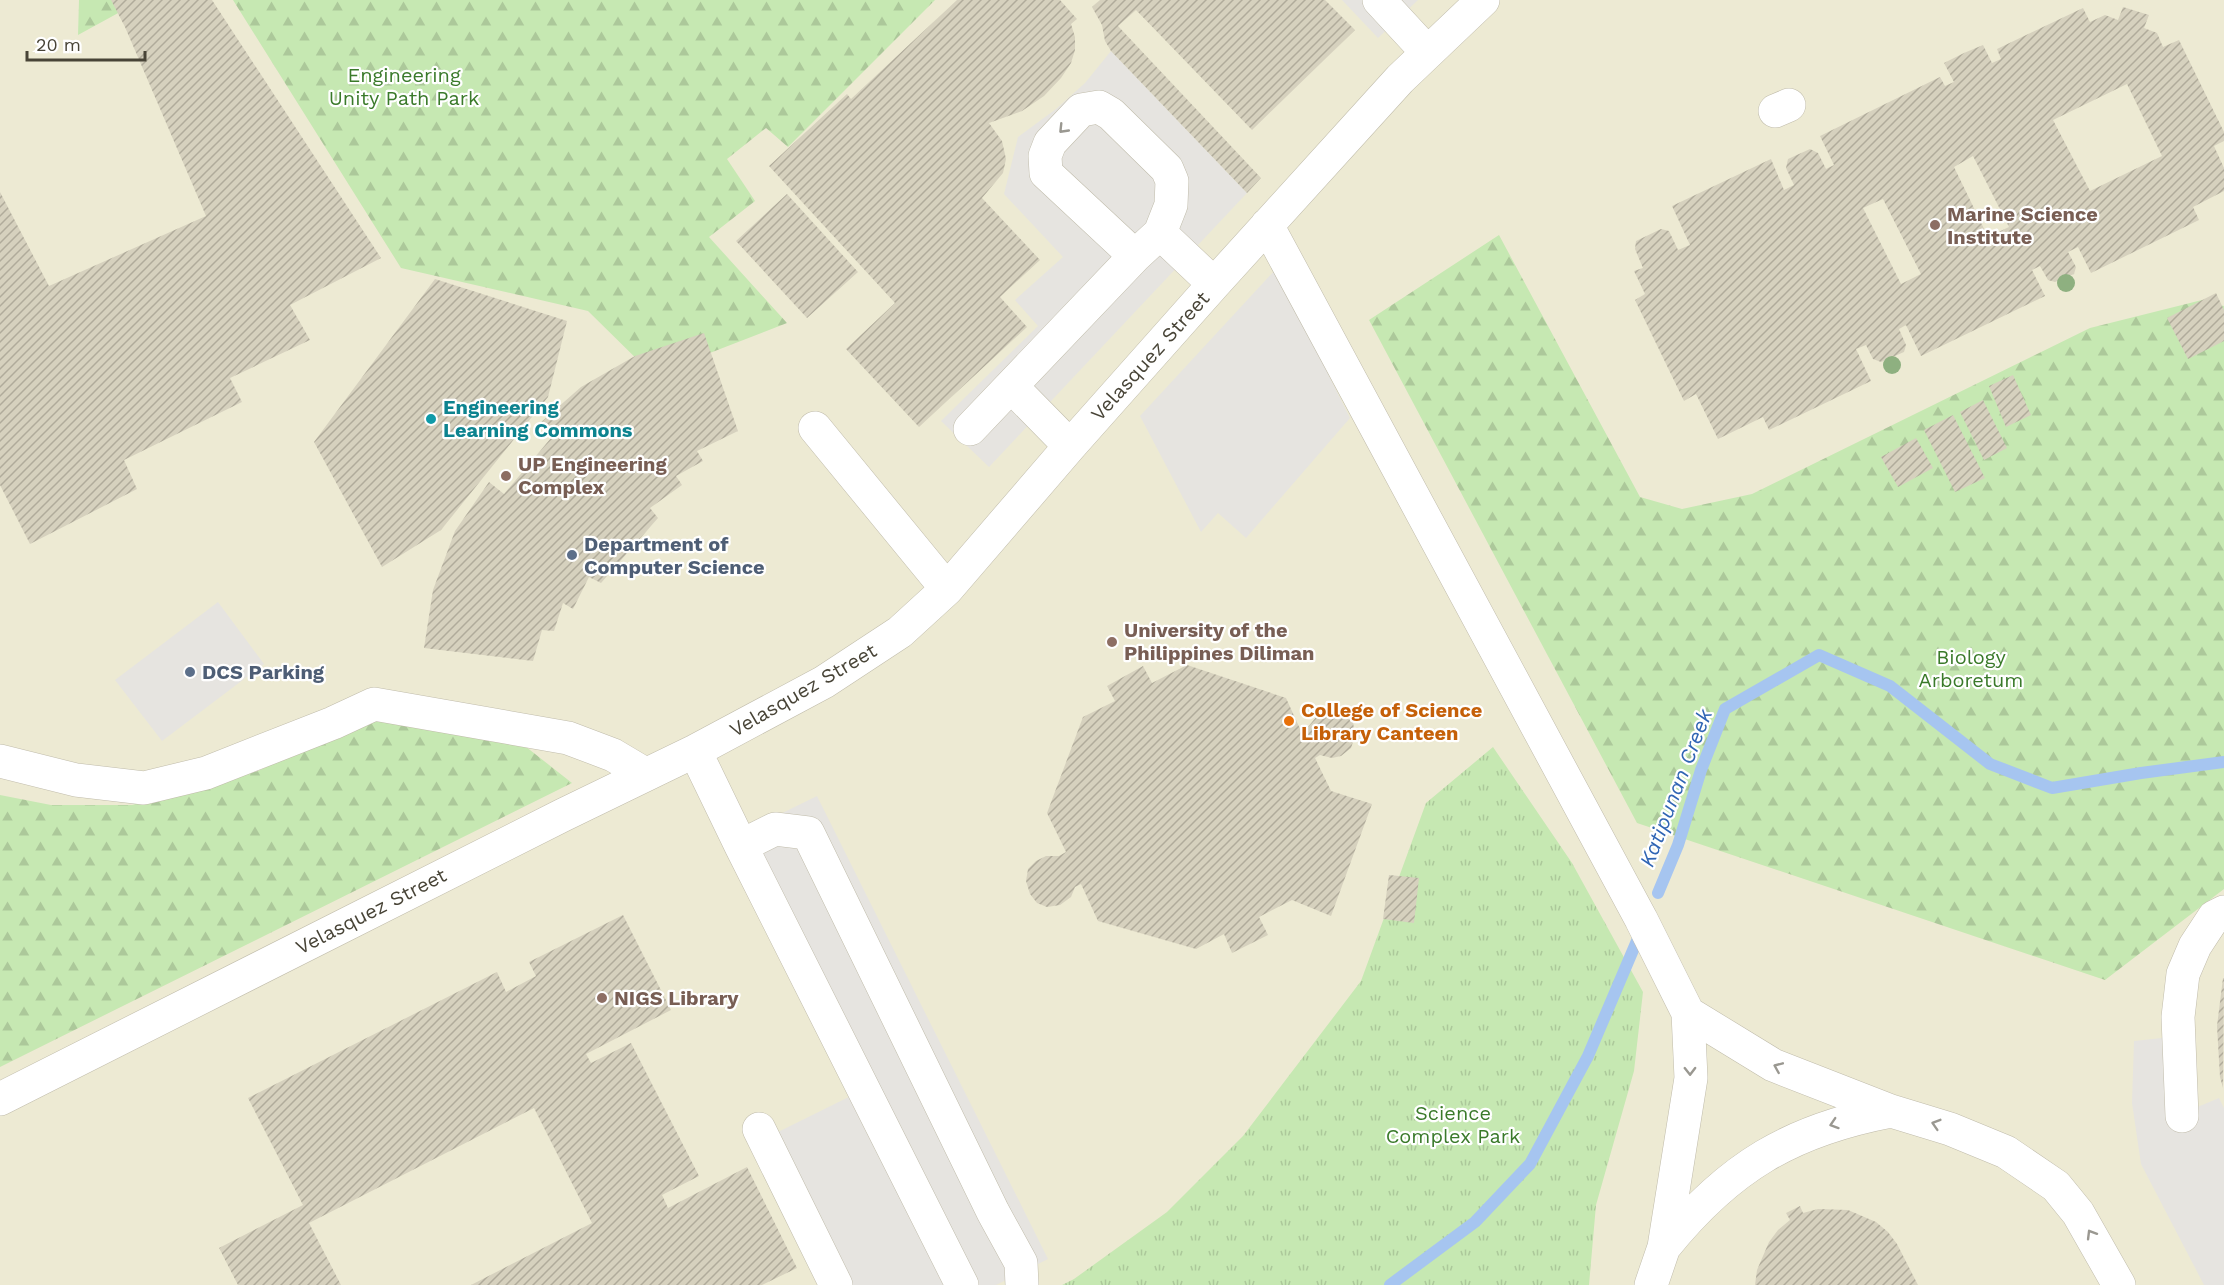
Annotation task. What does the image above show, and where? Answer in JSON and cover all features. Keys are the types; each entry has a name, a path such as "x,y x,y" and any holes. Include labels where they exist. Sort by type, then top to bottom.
{"street":[{"path":"1379,0 1427,52"},
{"name":"Velasquez Street","path":"0,1099 645,774 695,751 840,673 900,632 947,589 1070,446 1400,79 1483,0"},
{"path":"970,429 1135,256 1160,233 1171,205 1172,181 1167,170 1111,114 1099,107 1081,110 1050,143 1044,165 1047,173 1135,256"},
{"path":"1267,225 1641,918 1688,1013 1691,1078 1664,1247 1652,1285"},
{"path":"1160,233 1214,284"},
{"path":"1012,387 1070,446"},
{"path":"815,428 947,589"},
{"path":"0,760 76,780 144,788 206,773 333,723 374,704 568,738 613,755 645,774"},
{"path":"695,751 962,1285"},
{"path":"741,846 775,829 808,833 993,1212 1021,1263 1022,1285"},
{"path":"2182,1116 2178,1017 2183,974 2195,946 2214,917 2224,912"},
{"path":"1688,1013 1773,1065 1891,1111 1950,1129 2006,1152 2056,1186 2078,1213 2119,1285"},
{"path":"1664,1247 1689,1217 1747,1166 1781,1146 1816,1130 1853,1118 1891,1111"},
{"path":"759,1130 836,1285"}],"shaded area":[{"name":"University of the Philippines Diliman","path":"0,0 2224,0 2224,1285 0,1285"},
{"path":"1342,0 1418,0 1378,38"},
{"path":"1111,51 1247,193 989,467 941,421 1038,326 1015,300 1063,257 1004,194 1018,137 1056,109 1085,83"},
{"path":"1276,269 1350,418 1246,538 1218,513 1201,532 1140,416"},
{"name":"DCS Parking","path":"218,602 264,664 162,741 115,680"},
{"path":"817,796 1048,1259 996,1285 852,1285 776,1133 871,1086 746,831"},
{"path":"2162,1038 2176,1116 2219,1098 2224,1108 2224,1285 2204,1285 2141,1164 2132,1103 2134,1041"}],"green space":[{"path":"79,0 142,0 78,35"},
{"name":"Engineering Unity Path Park","path":"233,0 935,0 788,147 766,128 727,159 755,201 709,237 787,323 653,375 588,311 401,268"},
{"name":"Biology Arboretum","path":"1499,235 1640,497 1682,509 1752,494 2090,328 2202,300 2224,306 2224,889 2105,980 1637,823 1369,320"},
{"path":"367,718 516,739 572,783 0,1067 0,795 51,805 132,805 258,771"},
{"name":"Science Complex Park","path":"1493,747 1572,863 1643,992 1634,1071 1596,1205 1589,1285 1062,1285 1074,1279 1167,1212 1243,1136 1361,981 1426,803"}],"building":[{"path":"111,0 212,0 381,258 290,305 310,340 230,378 242,402 124,460 137,489 30,544 0,485 0,192 49,286 206,216 125,27"},
{"path":"957,0 1060,0 1077,19 1071,24 1075,37 1075,50 1071,63 1061,78 1044,96 1022,111 989,123 1002,141 1006,159 1003,173 982,198 1040,260 1000,297 1027,327 919,427 846,349 895,303 769,166 847,94 851,99"},
{"path":"1100,0 1325,0 1355,30 1252,130 1136,10 1118,26 1261,178 1247,193 1111,51 1105,41 1102,25 1092,7"},
{"name":"Marine Science Institute","path":"2123,7 2149,15 2144,28 2157,33 2163,47 2179,40 2224,132 2224,141 2214,146 2224,168 2224,191 2193,207 2199,220 2091,273 2078,247 2068,252 2076,267 2074,274 2055,282 2048,280 2040,266 2032,270 2045,296 1921,356 1906,325 1899,329 1906,345 1904,352 1881,362 1873,359 1866,345 1856,349 1871,381 1769,430 1763,417 1718,439 1696,394 1684,401 1635,300 1645,294 1634,271 1643,268 1635,249 1636,241 1661,229 1669,231 1678,250 1690,245 1672,206 1771,159 1784,190 1794,185 1786,168 1788,159 1810,149 1818,153 1826,169 1834,165 1820,136 1940,77 1945,86 1954,82 1944,63 1964,53 1983,45 1992,63 2001,59 1997,49 2083,8 2090,22 2105,15 2118,20","holes":["2127,84 2162,156 2090,191 2053,120","1973,156 2009,227 1988,237 1954,167","1883,199 1921,274 1901,284 1863,208"]},
{"path":"787,194 858,272 807,318 736,241"},
{"name":"Engineering Learning Commons","path":"435,279 567,321 548,397 441,530 382,567 314,442"},
{"path":"2216,293 2224,310 2224,341 2188,359 2167,318"},
{"path":"704,333 738,431 697,451 703,461 676,476 682,485 650,508 658,518 601,583 589,577 573,609 563,603 554,631 542,630 533,661 424,648 433,590 455,531 489,482 504,494 551,438 539,424 581,387 635,356"},
{"path":"2013,375 2031,415 2006,427 1989,386"},
{"path":"1983,400 2007,448 1984,460 1960,412"},
{"path":"1953,415 1985,478 1955,492 1924,430"},
{"path":"1916,438 1933,468 1898,487 1881,457"},
{"path":"1187,665 1286,698 1301,731 1308,727 1321,711 1335,708 1346,712 1353,722 1355,736 1351,748 1341,756 1332,758 1320,755 1315,758 1331,791 1372,804 1331,916 1292,900 1259,917 1268,935 1232,953 1224,934 1196,949 1098,921 1081,884 1075,887 1071,897 1060,905 1047,907 1037,903 1030,894 1026,881 1028,869 1036,861 1046,856 1059,856 1066,852 1047,813 1083,717 1115,701 1107,686 1143,666 1152,683"},
{"path":"1389,875 1419,878 1414,923 1383,919"},
{"path":"623,915 671,1010 586,1054 591,1063 631,1043 699,1176 662,1195 668,1208 747,1167 797,1268 762,1285 471,1285 592,1223 534,1108 309,1223 341,1285 238,1285 219,1248 303,1205 248,1098 497,972 506,992 536,976 529,962"},
{"path":"2223,978 2223,1088 2220,1077 2217,1026"},
{"path":"1800,1206 1803,1213 1818,1209 1848,1210 1876,1222 1897,1244 1918,1285 1755,1285 1757,1270 1769,1242 1790,1220 1786,1213"}],"waterway":[{"name":"Katipunan Creek","path":"1658,893 1678,845 1701,770 1725,709 1819,655 1890,686 1990,764 2052,788 2224,762"},
{"name":"Katipunan Creek","path":"1390,1285 1475,1222 1530,1164 1588,1056 1639,936"}],"place":[{"name":"Marine Science Institute","path":"1935,225"},
{"name":"Engineering Learning Commons","path":"431,419"},
{"name":"UP Engineering Complex","path":"506,476"},
{"name":"Department of Computer Science","path":"572,555"},
{"name":"University of the Philippines Diliman","path":"1112,642"},
{"name":"DCS Parking","path":"190,672"},
{"name":"College of Science Library Canteen","path":"1289,721"},
{"name":"NIGS Library","path":"602,998"}]}
